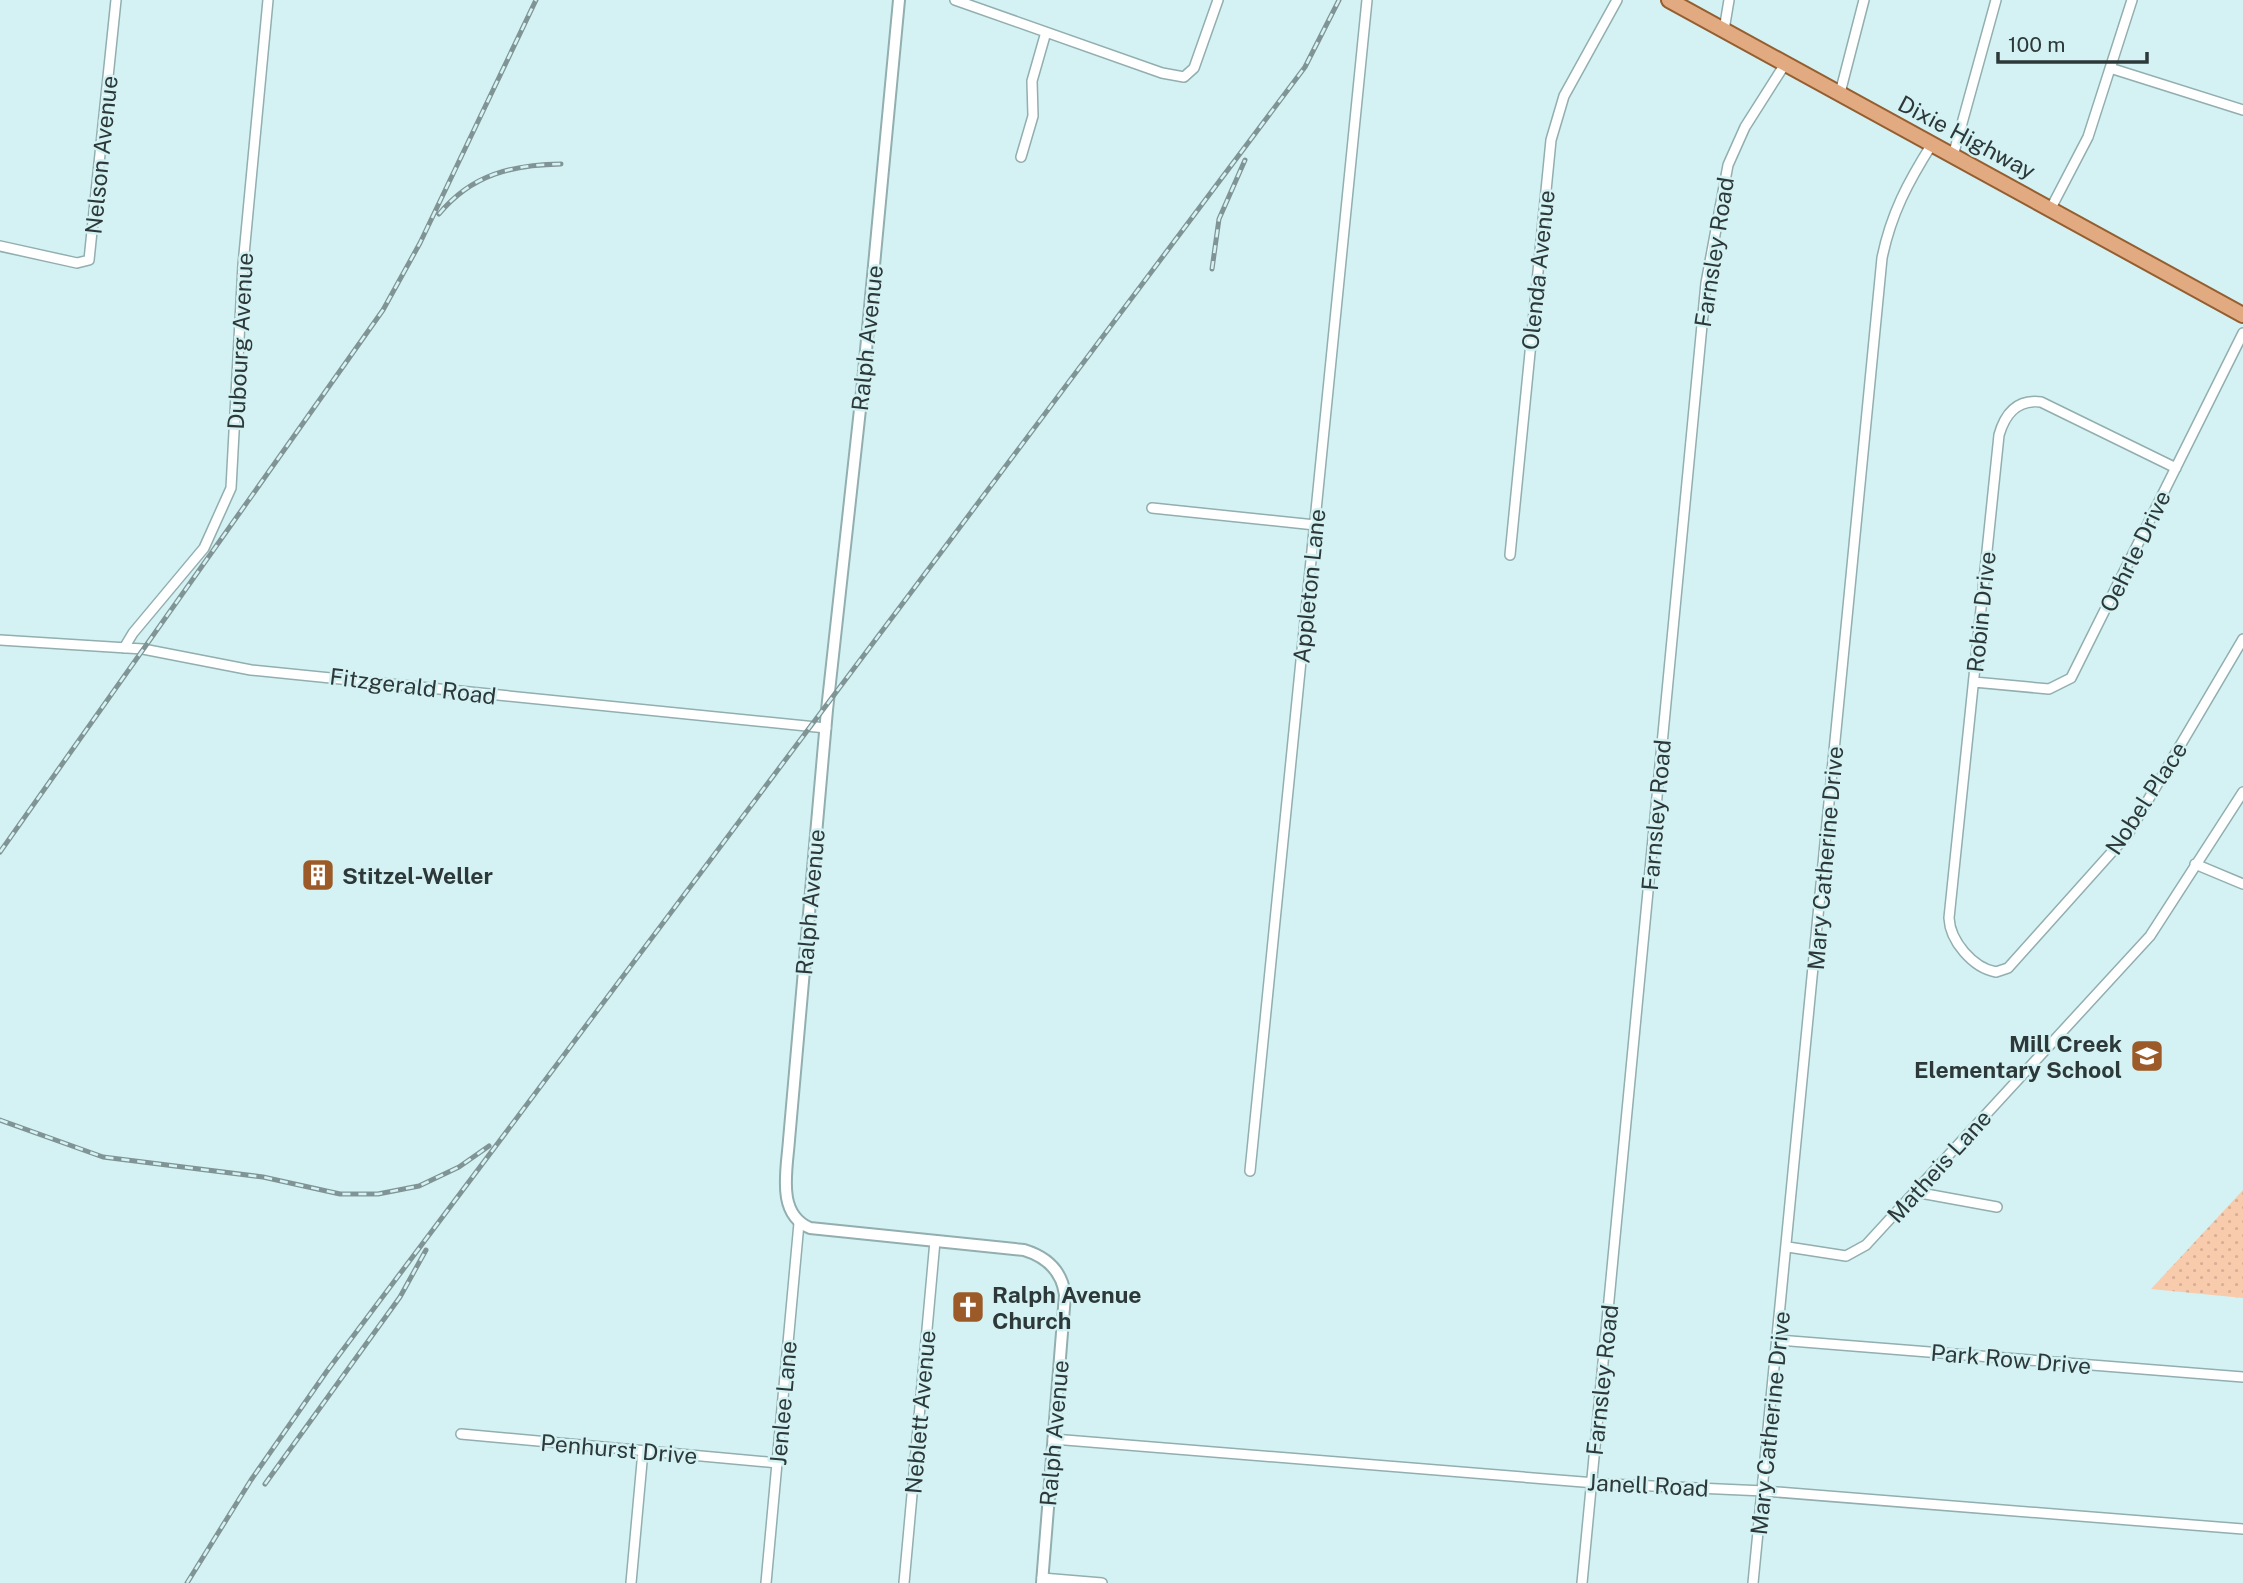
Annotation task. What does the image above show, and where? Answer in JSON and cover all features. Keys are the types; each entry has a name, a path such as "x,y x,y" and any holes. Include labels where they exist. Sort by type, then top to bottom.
{"main road":[{"name":"Dixie Highway","path":"1669,0 2243,315"}],"street":[{"name":"Nelson Avenue","path":"0,246 76,263 89,260 116,0"},
{"name":"Dubourg Avenue","path":"124,648 133,633 204,548 231,488 235,463 243,265 268,0"},
{"name":"Ralph Avenue","path":"900,0 826,728 786,1187 787,1201 799,1223 820,1229 1024,1250 1046,1260 1057,1272 1065,1295 1042,1581"},
{"path":"955,0 1162,74 1184,77 1194,68 1218,0"},
{"name":"Appleton Lane","path":"1250,1171 1367,0"},
{"name":"Olenda Avenue","path":"1510,555 1551,140 1564,96 1617,0"},
{"path":"1724,30 1729,0"},
{"path":"1840,93 1864,0"},
{"path":"1953,156 1996,0"},
{"path":"2051,208 2088,137 2132,0"},
{"path":"1021,157 1032,116 1032,81 1046,32"},
{"name":"Farnsley Road","path":"1582,1583 1706,283 1728,165 1745,127 1785,64"},
{"path":"2110,68 2243,110"},
{"name":"Mary Catherine Drive","path":"1753,1583 1788,1247 1882,258 1892,215 1902,191 1932,144"},
{"name":"Oehrle Drive","path":"1974,682 2049,689 2071,678 2243,333"},
{"name":"Robin Drive","path":"2000,972 1983,967 1955,942 1949,929 1999,435 2010,411 2026,402 2041,402 2176,468"},
{"path":"1152,508 1315,525"},
{"name":"Nobel Place","path":"2000,972 2008,968 2128,834 2243,639"},
{"name":"Fitzgerald Road","path":"0,640 166,652 251,670 826,728"},
{"name":"Matheis Lane","path":"1788,1247 1853,1255 1866,1245 2150,936 2243,792"},
{"path":"2195,864 2243,884"},
{"path":"1915,1192 1997,1208"},
{"name":"Jenlee Lane","path":"766,1583 799,1223"},
{"name":"Neblett Avenue","path":"904,1583 935,1241"},
{"name":"Park Row Drive","path":"1778,1340 2243,1377"},
{"name":"Penhurst Drive","path":"461,1434 778,1462"},
{"name":"Janell Road","path":"1053,1439 1592,1483 1764,1491 2243,1529"},
{"path":"631,1583 643,1451"},
{"path":"1042,1581 1102,1583"}],"shaded area":[{"path":"2243,1190 2243,1298 2151,1289"}],"railway":[{"path":"0,852 383,310 420,243 536,0"},
{"path":"187,1583 251,1480 327,1371 1305,67 1339,0"},
{"path":"1212,269 1219,219 1245,160"},
{"path":"439,214 465,189 494,174 526,167 561,164"},
{"path":"0,1120 103,1157 263,1177 340,1194 378,1194 419,1186 459,1167 489,1146"},
{"path":"265,1484 400,1297 426,1250"}],"place":[{"name":"Stitzel-Weller","path":"318,875"},
{"name":"Mill Creek Elementary School","path":"2147,1056"},
{"name":"Ralph Avenue Church","path":"968,1307"}]}
